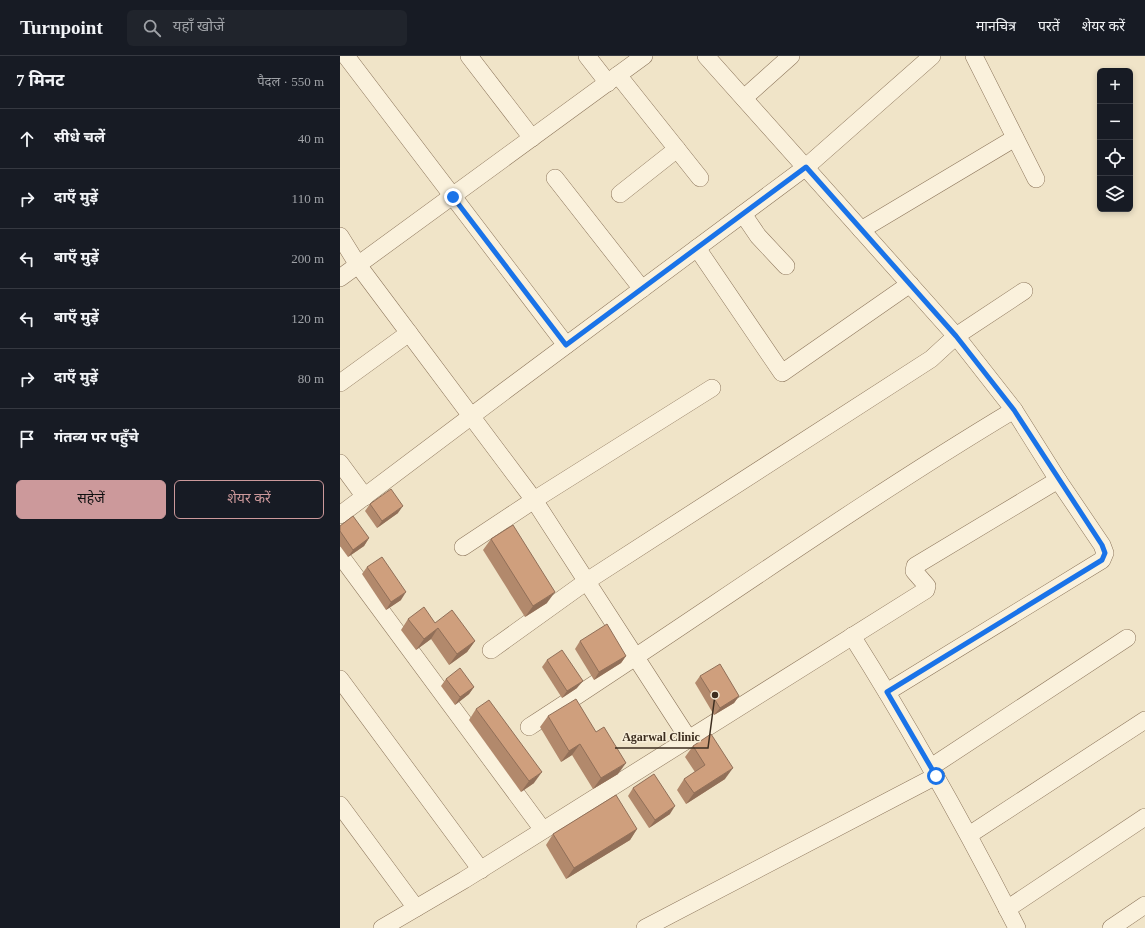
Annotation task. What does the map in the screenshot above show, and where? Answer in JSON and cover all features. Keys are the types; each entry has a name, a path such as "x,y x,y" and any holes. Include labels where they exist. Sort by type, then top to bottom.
{"street":[{"path":"346,56 566,345"},
{"path":"469,56 532,138"},
{"path":"587,56 613,79 677,149 700,178"},
{"path":"340,278 453,197 644,56"},
{"path":"706,56 956,336 1014,410 1058,480 1102,545 1105,553 1102,560 887,692"},
{"path":"744,98 791,56"},
{"path":"340,516 566,345 806,167 932,56"},
{"path":"974,56 1036,179"},
{"path":"861,230 1016,138"},
{"path":"620,194 677,149"},
{"path":"555,178 642,289"},
{"path":"743,214 758,236 786,266"},
{"path":"340,236 358,265 534,500 688,738"},
{"path":"697,248 782,373 910,284"},
{"path":"491,650 587,581 931,359 956,336 1024,291"},
{"path":"340,383 409,333"},
{"path":"463,547 534,500 712,388"},
{"path":"529,726 636,658 930,460 1014,410"},
{"path":"340,463 365,496"},
{"path":"382,928 481,870 688,738 926,590 927,586 914,571 915,566 1058,480"},
{"path":"340,555 543,830"},
{"path":"852,636 887,692 970,835 1017,928"},
{"path":"645,928 933,772 1127,638"},
{"path":"340,679 481,870"},
{"path":"970,835 1145,720"},
{"path":"340,805 416,908"},
{"path":"1007,909 1145,817"},
{"path":"1111,928 1145,905"}],"building":[{"path":"391,489 403,506 382,521 370,504"},
{"path":"353,516 369,538 353,550 340,531 340,526"},
{"path":"513,525 555,592 533,606 491,539"},
{"path":"382,557 406,592 391,602 367,567"},
{"path":"424,607 435,623 452,610 475,641 457,654 438,628 424,639 408,619"},
{"path":"607,624 626,656 599,672 580,641"},
{"path":"562,650 583,681 567,691 547,660"},
{"path":"720,664 739,696 720,708 700,676"},
{"path":"460,668 474,687 460,697 446,679"},
{"path":"576,699 596,732 604,727 626,763 601,778 580,744 569,751 548,716"},
{"path":"489,700 542,772 529,781 476,709"},
{"path":"711,734 733,768 694,793 684,779 705,765 693,746"},
{"path":"654,774 675,806 655,820 633,788"},
{"path":"616,795 637,829 574,868 553,834"}],"place":[{"name":"Agarwal Clinic","path":"715,695"}],"route":[{"path":"453,197 566,345 806,167 956,336 1014,410 1058,480 1102,545 1105,553 1102,560 887,692 936,776"}]}
